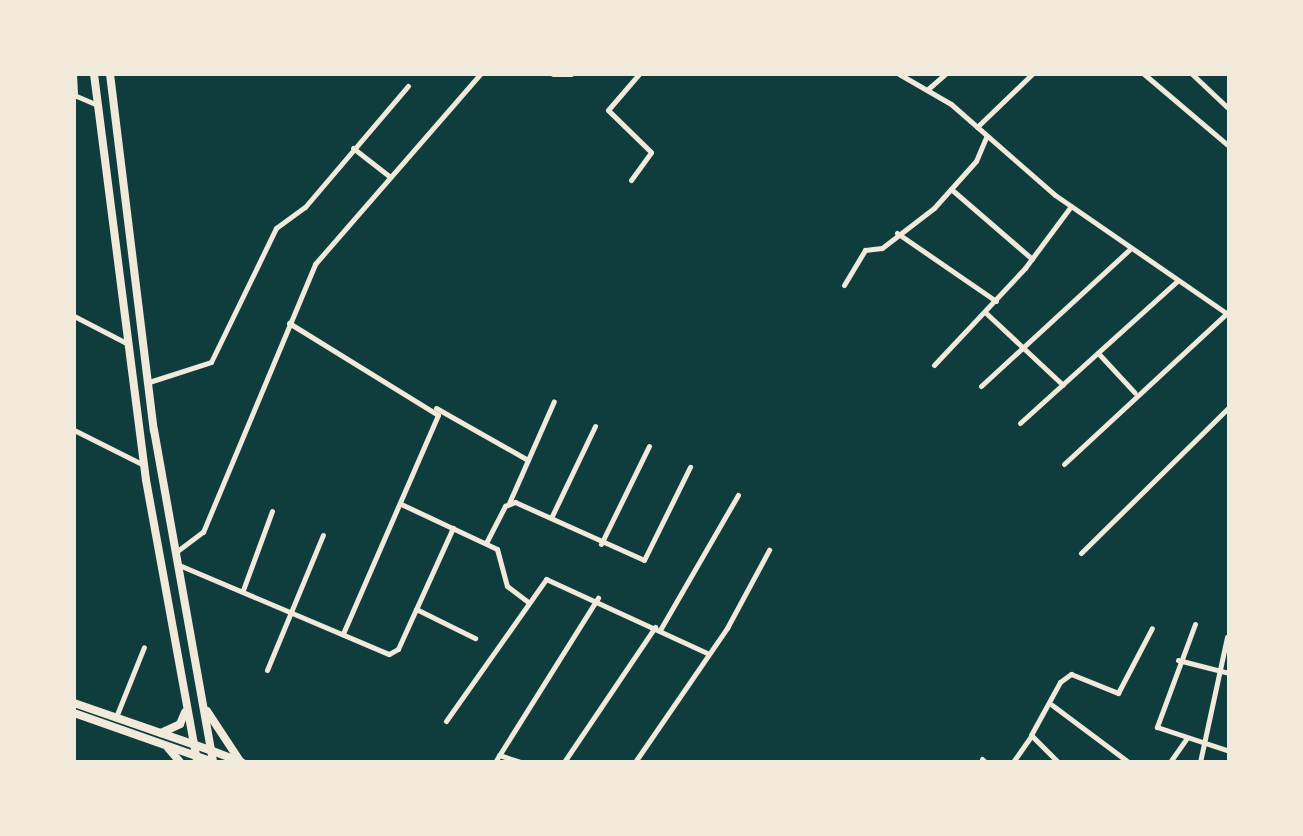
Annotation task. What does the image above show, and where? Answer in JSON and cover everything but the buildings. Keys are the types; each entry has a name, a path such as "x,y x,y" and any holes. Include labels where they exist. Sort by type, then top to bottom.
{"main road":[{"path":"94,74 144,465 196,759"},
{"path":"74,713 196,759 213,762 148,382 110,74"},
{"path":"202,700 241,762"},
{"path":"74,703 241,762"},
{"path":"160,733 180,724 185,710"},
{"path":"166,746 180,762"}],"street":[{"path":"74,74 75,95 97,105"},
{"path":"175,553 203,532 315,264 480,74"},
{"path":"553,74 571,74"},
{"path":"631,180 651,152 608,110 639,74"},
{"path":"899,74 928,89 1071,206 1228,314 1135,393 1064,464"},
{"path":"928,89 945,74"},
{"path":"977,127 1032,74"},
{"path":"1144,74 1229,146"},
{"path":"1192,74 1229,109"},
{"path":"148,382 198,372 211,362 276,228 305,207 408,86"},
{"path":"844,285 865,250 882,248 951,189 986,137"},
{"path":"353,148 389,176"},
{"path":"951,189 1032,259"},
{"path":"934,365 986,313 1032,259 1071,206"},
{"path":"897,233 996,301"},
{"path":"981,386 1131,248"},
{"path":"1020,423 1177,281"},
{"path":"986,313 1063,385"},
{"path":"74,316 128,344"},
{"path":"289,323 526,459"},
{"path":"1098,353 1135,393"},
{"path":"486,543 509,503 554,401"},
{"path":"343,634 436,426 435,407"},
{"path":"1081,553 1229,407"},
{"path":"551,518 595,426"},
{"path":"74,430 144,465"},
{"path":"601,544 649,446"},
{"path":"509,503 551,518 636,561 649,556 690,467"},
{"path":"564,762 658,628 738,495"},
{"path":"401,504 486,543 502,555 507,586 528,602"},
{"path":"243,590 272,511"},
{"path":"178,565 394,653 453,528"},
{"path":"267,670 323,535"},
{"path":"635,762 709,654 769,550"},
{"path":"446,721 528,602 554,578 709,654"},
{"path":"495,762 598,598"},
{"path":"416,609 475,638"},
{"path":"1195,624 1178,660 1157,727 1229,751"},
{"path":"1013,762 1071,674 1118,693 1152,628"},
{"path":"1200,762 1227,637"},
{"path":"116,717 144,647"},
{"path":"1178,660 1229,673"},
{"path":"1052,705 1127,761"},
{"path":"1031,735 1058,762"},
{"path":"1170,762 1186,739"},
{"path":"499,754 521,762"}]}
